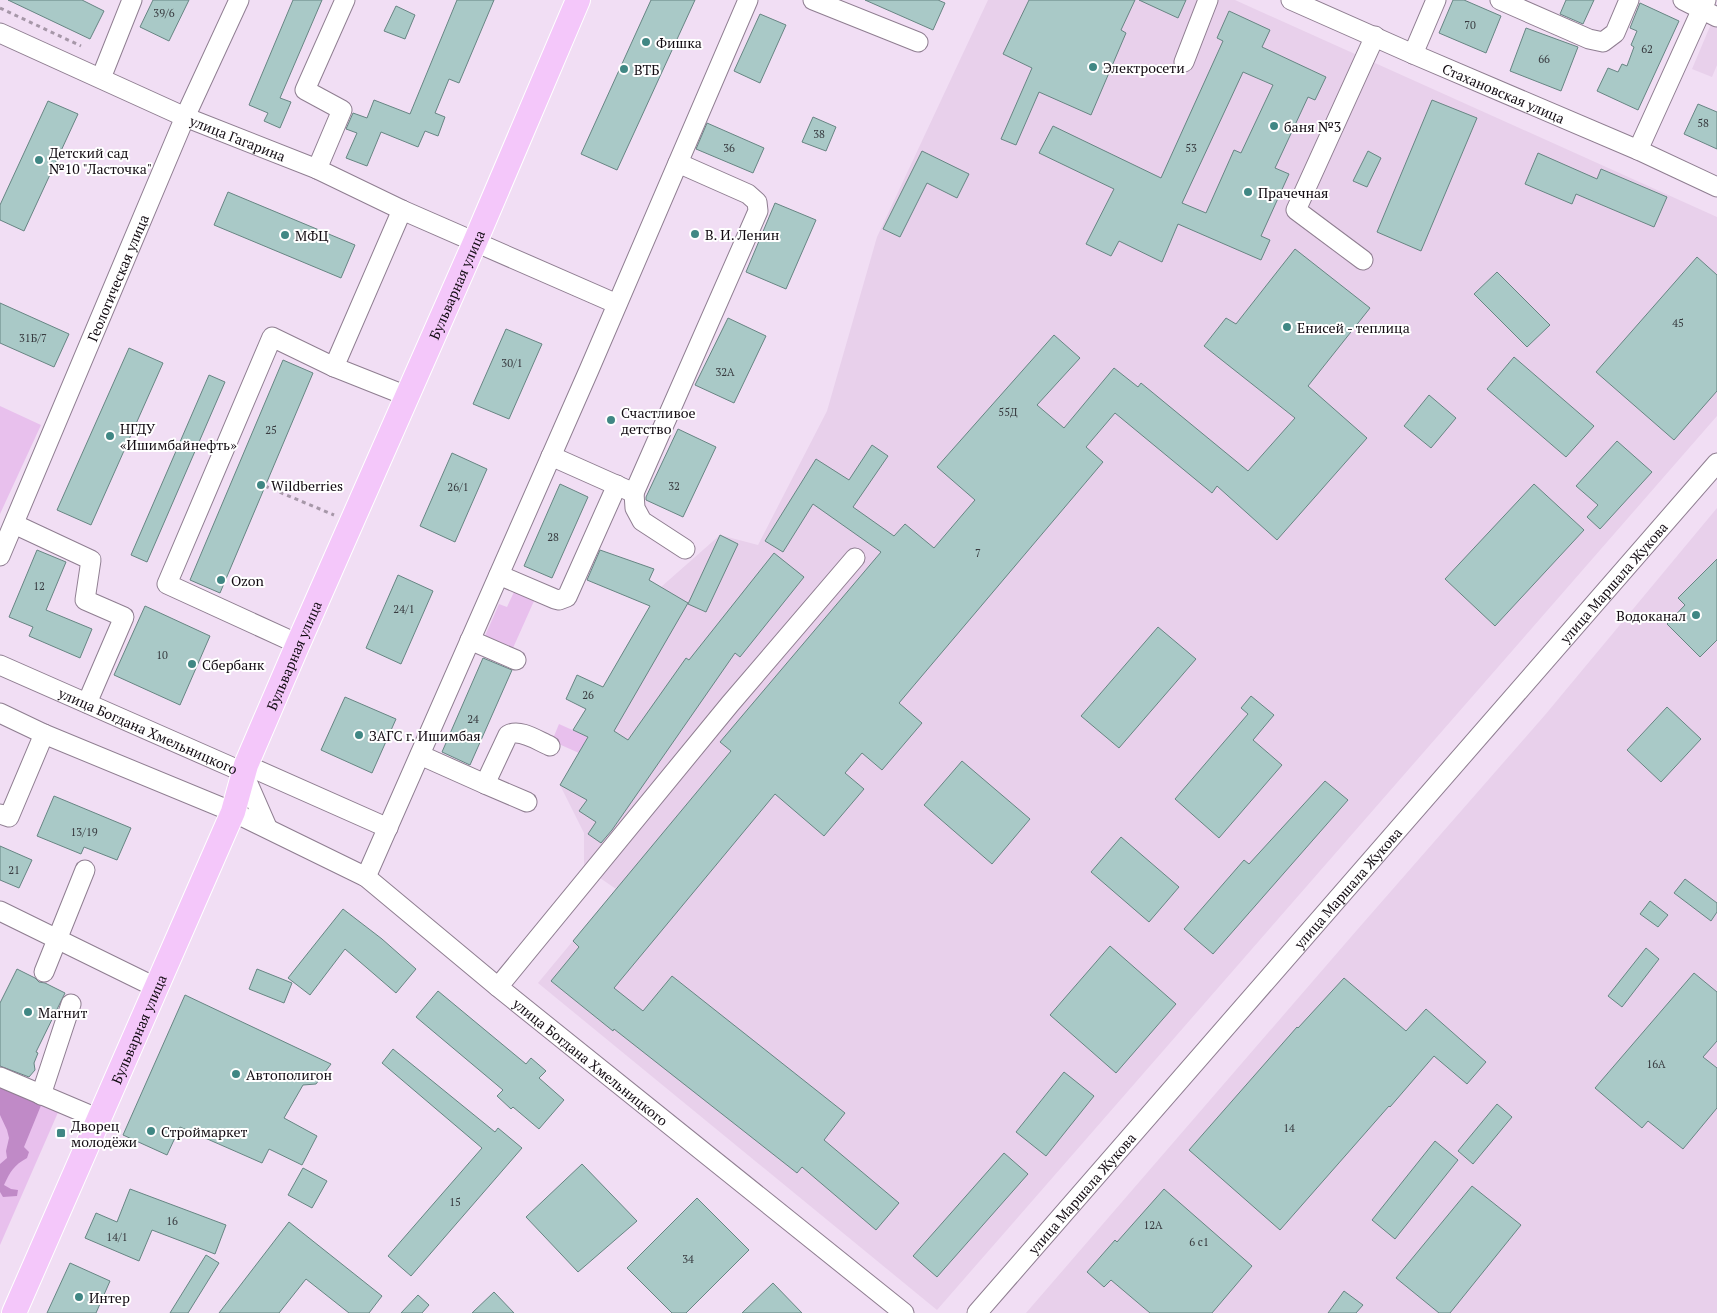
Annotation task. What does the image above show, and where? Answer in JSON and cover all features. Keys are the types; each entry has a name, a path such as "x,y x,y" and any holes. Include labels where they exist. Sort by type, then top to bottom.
{"main road":[{"name":"Бульварная улица","path":"14,1313 233,812 244,769 475,242 578,0"}],"street":[{"path":"101,78 132,0"},
{"name":"Геологическая улица","path":"0,556 185,117 239,0"},
{"path":"317,169 342,110 305,90 345,0"},
{"path":"366,878 748,0"},
{"path":"813,0 918,42"},
{"path":"1184,62 1208,0"},
{"name":"Стахановская улица","path":"1292,0 1312,4 1412,54 1638,150 1717,187"},
{"path":"1412,54 1436,0"},
{"path":"1500,0 1589,39 1603,42 1615,33 1629,0"},
{"path":"1638,150 1708,9 1683,0"},
{"name":"улица Гагарина","path":"0,33 185,117 317,169 402,210 616,304"},
{"path":"1363,260 1296,210 1375,36"},
{"path":"678,163 748,194 757,202 758,211 634,493 635,508 642,521 685,549"},
{"path":"334,367 402,210"},
{"path":"298,644 168,584 272,337 334,367 407,396"},
{"path":"551,456 634,493"},
{"name":"улица Маршала Жукова","path":"977,1313 1717,463"},
{"path":"499,575 555,599 560,600 567,597 617,485"},
{"path":"14,524 91,560 85,600 124,617 87,703"},
{"path":"498,987 730,704 855,558"},
{"path":"470,640 516,660"},
{"name":"улица Богдана Хмельницкого","path":"0,665 244,769 267,827"},
{"name":"улица Богдана Хмельницкого","path":"0,713 44,734 267,827 366,878 498,987 904,1313"},
{"path":"485,784 508,735 511,733 519,733 550,746"},
{"path":"0,814 8,817 44,734"},
{"path":"420,756 527,802"},
{"path":"244,769 388,828"},
{"path":"44,972 85,870"},
{"path":"0,911 157,988"},
{"path":"41,1095 71,1004"},
{"path":"0,1077 99,1119"}],"path":[{"path":"0,8 81,46"},
{"path":"266,486 351,522"}],"shaded area":[{"path":"988,0 1235,0 1717,217 1717,416 937,1310 538,983 616,889 584,867 584,833 560,785 588,737 573,730 583,714 598,722 609,678 661,587 720,535 758,545 827,411 877,237"},
{"path":"1711,24 1717,26 1717,65 1712,77 1692,69"},
{"path":"0,406 41,425 0,514"},
{"path":"1717,508 1717,1313 1026,1313 1545,715"},
{"path":"514,592 534,601 513,648 485,636 499,604 507,607"},
{"path":"559,724 588,737 579,753 552,741"},
{"path":"0,1074 63,1101 0,1245"},
{"path":"0,1076 42,1103 24,1147 29,1152 27,1158 13,1169 4,1185 18,1190 17,1196 3,1197 0,1192 0,1164 7,1158 6,1151 9,1138 0,1115"}],"building":[{"path":"8,0 82,0 104,11 90,39"},
{"path":"153,0 189,0 169,41 140,27"},
{"path":"293,0 322,0 280,98 291,102 280,128 264,121 268,113 249,105"},
{"path":"457,0 494,0 459,83 449,79 435,113 445,117 438,136 425,131 418,147 381,132 367,166 346,158 357,133 346,129 353,113 367,118 374,100 410,114"},
{"path":"651,0 695,0 617,170 581,154"},
{"path":"865,0 938,0 945,3 933,30"},
{"path":"1029,0 1135,0 1121,30 1126,33 1091,115 1039,92 1016,145 1001,139 1032,68 1003,54"},
{"name":"Электросети","path":"1139,0 1186,0 1178,18"},
{"path":"1453,0 1464,0 1501,16 1486,53 1439,33"},
{"path":"1566,0 1594,0 1583,24 1560,14"},
{"path":"1640,3 1679,21 1638,110 1597,91 1608,68 1618,72 1622,64 1627,66 1634,47 1631,45 1637,31 1630,28"},
{"path":"396,6 415,15 405,39 384,31"},
{"path":"1229,11 1270,30 1262,47 1326,77 1315,100 1308,97 1275,168 1289,174 1261,236 1270,240 1261,260 1178,224 1162,262 1119,241 1111,256 1086,244 1114,189 1039,153 1053,126 1161,178 1223,41 1217,38","holes":["1243,72 1273,85 1241,153 1234,150 1206,213 1182,203"]},
{"path":"760,14 786,25 760,83 734,71"},
{"path":"1526,28 1578,47 1561,91 1510,71"},
{"path":"1432,100 1477,118 1421,251 1377,232"},
{"name":"Детский сад №10 \"Ласточка\"","path":"48,101 78,114 24,231 0,220 0,205"},
{"path":"1698,104 1717,112 1717,149 1684,134"},
{"path":"813,117 836,127 826,151 802,142"},
{"path":"707,123 764,148 753,173 696,149"},
{"path":"922,151 969,174 957,198 927,183 900,237 883,229"},
{"path":"1368,151 1381,158 1367,187 1353,181"},
{"path":"1538,153 1597,179 1601,169 1667,197 1654,227 1576,194 1572,204 1525,184"},
{"path":"228,192 355,245 341,278 214,225"},
{"path":"775,203 816,220 786,289 746,272"},
{"path":"1295,249 1370,308 1308,386 1367,438 1277,540 1217,486 1212,493 1115,413 1086,447 1103,462 899,703 922,723 882,770 862,753 845,773 864,789 824,836 775,794 614,988 643,1011 672,976 845,1113 824,1140 899,1203 876,1230 802,1167 797,1173 551,981 579,947 573,941 731,751 720,742 881,552 813,504 783,552 765,541 816,459 849,480 872,445 888,456 853,507 894,536 905,524 934,548 975,500 937,467 1054,335 1080,358 1037,405 1064,428 1114,368 1138,387 1141,383 1248,471 1295,418 1204,346 1226,318 1236,324"},
{"path":"1697,257 1717,275 1717,391 1674,440 1596,372"},
{"path":"1497,272 1550,325 1527,347 1474,294"},
{"path":"0,303 69,334 54,367 0,343"},
{"path":"728,318 766,336 734,403 695,385"},
{"path":"506,329 542,344 509,419 473,404"},
{"name":"НГДУ «Ишимбайнефть»","path":"129,348 163,363 91,525 57,510"},
{"path":"1514,357 1594,426 1566,457 1487,389"},
{"path":"283,360 313,373 220,593 190,580"},
{"path":"209,375 225,382 147,562 131,555"},
{"path":"1429,395 1456,418 1431,448 1404,426"},
{"path":"678,429 716,447 683,517 646,500"},
{"path":"1617,441 1652,472 1600,529 1587,517 1598,505 1576,486"},
{"path":"452,453 487,469 455,542 420,526"},
{"path":"560,484 588,497 552,578 524,566"},
{"path":"1534,484 1584,530 1495,626 1445,579"},
{"path":"720,535 738,544 706,612 688,604"},
{"path":"37,550 66,562 46,610 92,629 80,658 29,636 33,627 9,617"},
{"path":"600,550 654,569 649,580 688,603 614,731 628,740 686,658 689,660 774,553 804,577 740,657 735,653 601,843 588,834 596,822 579,811 587,800 560,785 588,737 573,730 586,709 566,699 577,675 603,687 650,606 587,580"},
{"name":"Водоканал","path":"1717,559 1717,640 1700,657 1667,624 1685,605 1678,598"},
{"path":"398,575 433,591 401,664 366,648"},
{"path":"145,606 210,636 180,705 114,675"},
{"path":"1158,627 1196,659 1119,748 1081,716"},
{"path":"483,658 512,670 470,765 442,752"},
{"path":"1251,696 1274,715 1253,740 1282,765 1219,838 1175,799 1248,714 1241,708"},
{"name":"ЗАГС г. Ишимбая","path":"345,697 396,719 372,773 321,750"},
{"path":"1667,707 1701,739 1661,782 1627,750"},
{"path":"962,761 1030,819 992,864 924,805"},
{"path":"1325,781 1348,800 1213,954 1184,929 1244,860 1249,864"},
{"path":"54,796 131,828 117,860 84,847 81,854 37,836"},
{"path":"1121,837 1179,887 1149,922 1091,872"},
{"path":"0,846 32,860 19,888 0,880"},
{"path":"1685,879 1717,903 1717,912 1711,921 1674,893"},
{"path":"1650,901 1668,915 1658,927 1640,914"},
{"path":"343,909 382,939 416,969 396,993 345,949 310,995 288,978"},
{"path":"1110,946 1176,1004 1116,1073 1050,1015"},
{"path":"1646,948 1659,959 1622,1007 1608,996"},
{"name":"Магнит","path":"17,969 39,982 65,993 36,1052 38,1053 34,1063 35,1070 29,1077 0,1066 0,1003"},
{"path":"257,969 292,983 284,1003 249,989"},
{"path":"1694,973 1717,992 1717,1041 1703,1057 1717,1068 1717,1108 1683,1149 1648,1121 1642,1128 1595,1088"},
{"path":"1344,978 1406,1031 1426,1009 1486,1062 1467,1084 1434,1056 1280,1230 1189,1150 1297,1027"},
{"path":"438,991 526,1064 531,1058 546,1071 539,1078 564,1100 539,1129 513,1107 511,1109 497,1096 503,1090 416,1017"},
{"name":"Автополигон","path":"185,995 331,1064 316,1084 303,1085 284,1118 317,1136 302,1165 269,1149 262,1163 180,1127 167,1155 123,1135"},
{"path":"393,1049 495,1132 498,1128 522,1148 411,1276 388,1256 482,1148 382,1063"},
{"path":"1064,1072 1094,1096 1046,1156 1016,1132"},
{"path":"1497,1104 1512,1117 1473,1164 1458,1151"},
{"path":"1435,1141 1458,1160 1395,1239 1372,1220"},
{"path":"1004,1153 1028,1174 937,1277 913,1256"},
{"path":"582,1164 637,1221 578,1272 526,1217"},
{"path":"303,1168 327,1181 312,1208 288,1195"},
{"path":"1472,1186 1521,1225 1450,1313 1439,1313 1396,1278"},
{"path":"130,1189 226,1225 215,1254 152,1230 139,1261 85,1238 96,1213 117,1222"},
{"path":"1164,1189 1252,1266 1212,1313 1150,1313 1111,1280 1104,1287 1087,1272 1115,1240 1117,1242"},
{"path":"697,1198 749,1250 686,1313 672,1313 627,1268"},
{"path":"289,1222 382,1296 369,1313 349,1313 306,1279 279,1313 219,1313"},
{"path":"206,1255 219,1263 188,1313 170,1313"},
{"name":"Интер","path":"70,1263 110,1281 96,1313 47,1313"},
{"path":"773,1283 802,1313 742,1313"},
{"path":"1344,1291 1363,1305 1356,1313 1328,1313"},
{"path":"494,1292 514,1313 472,1313"},
{"path":"418,1295 429,1305 422,1313 401,1313"}],"place":[{"name":"Фишка","path":"646,42"},
{"name":"Электросети","path":"1093,67"},
{"name":"ВТБ","path":"624,69"},
{"name":"баня №3","path":"1274,126"},
{"name":"Детский сад №10 \"Ласточка\"","path":"39,160"},
{"name":"Прачечная","path":"1248,192"},
{"name":"В. И. Ленин","path":"695,234"},
{"name":"МФЦ","path":"285,235"},
{"name":"Енисей - теплица","path":"1287,327"},
{"name":"Счастливое детство","path":"611,420"},
{"name":"НГДУ «Ишимбайнефть»","path":"110,436"},
{"name":"Wildberries","path":"261,485"},
{"name":"Ozon","path":"221,580"},
{"name":"Водоканал","path":"1696,615"},
{"name":"Сбербанк","path":"192,664"},
{"name":"ЗАГС г. Ишимбая","path":"359,735"},
{"name":"Магнит","path":"28,1012"},
{"name":"Автополигон","path":"236,1074"},
{"name":"Строймаркет","path":"151,1131"},
{"name":"Дворец молодёжи","path":"61,1133"},
{"name":"Интер","path":"79,1297"}]}
